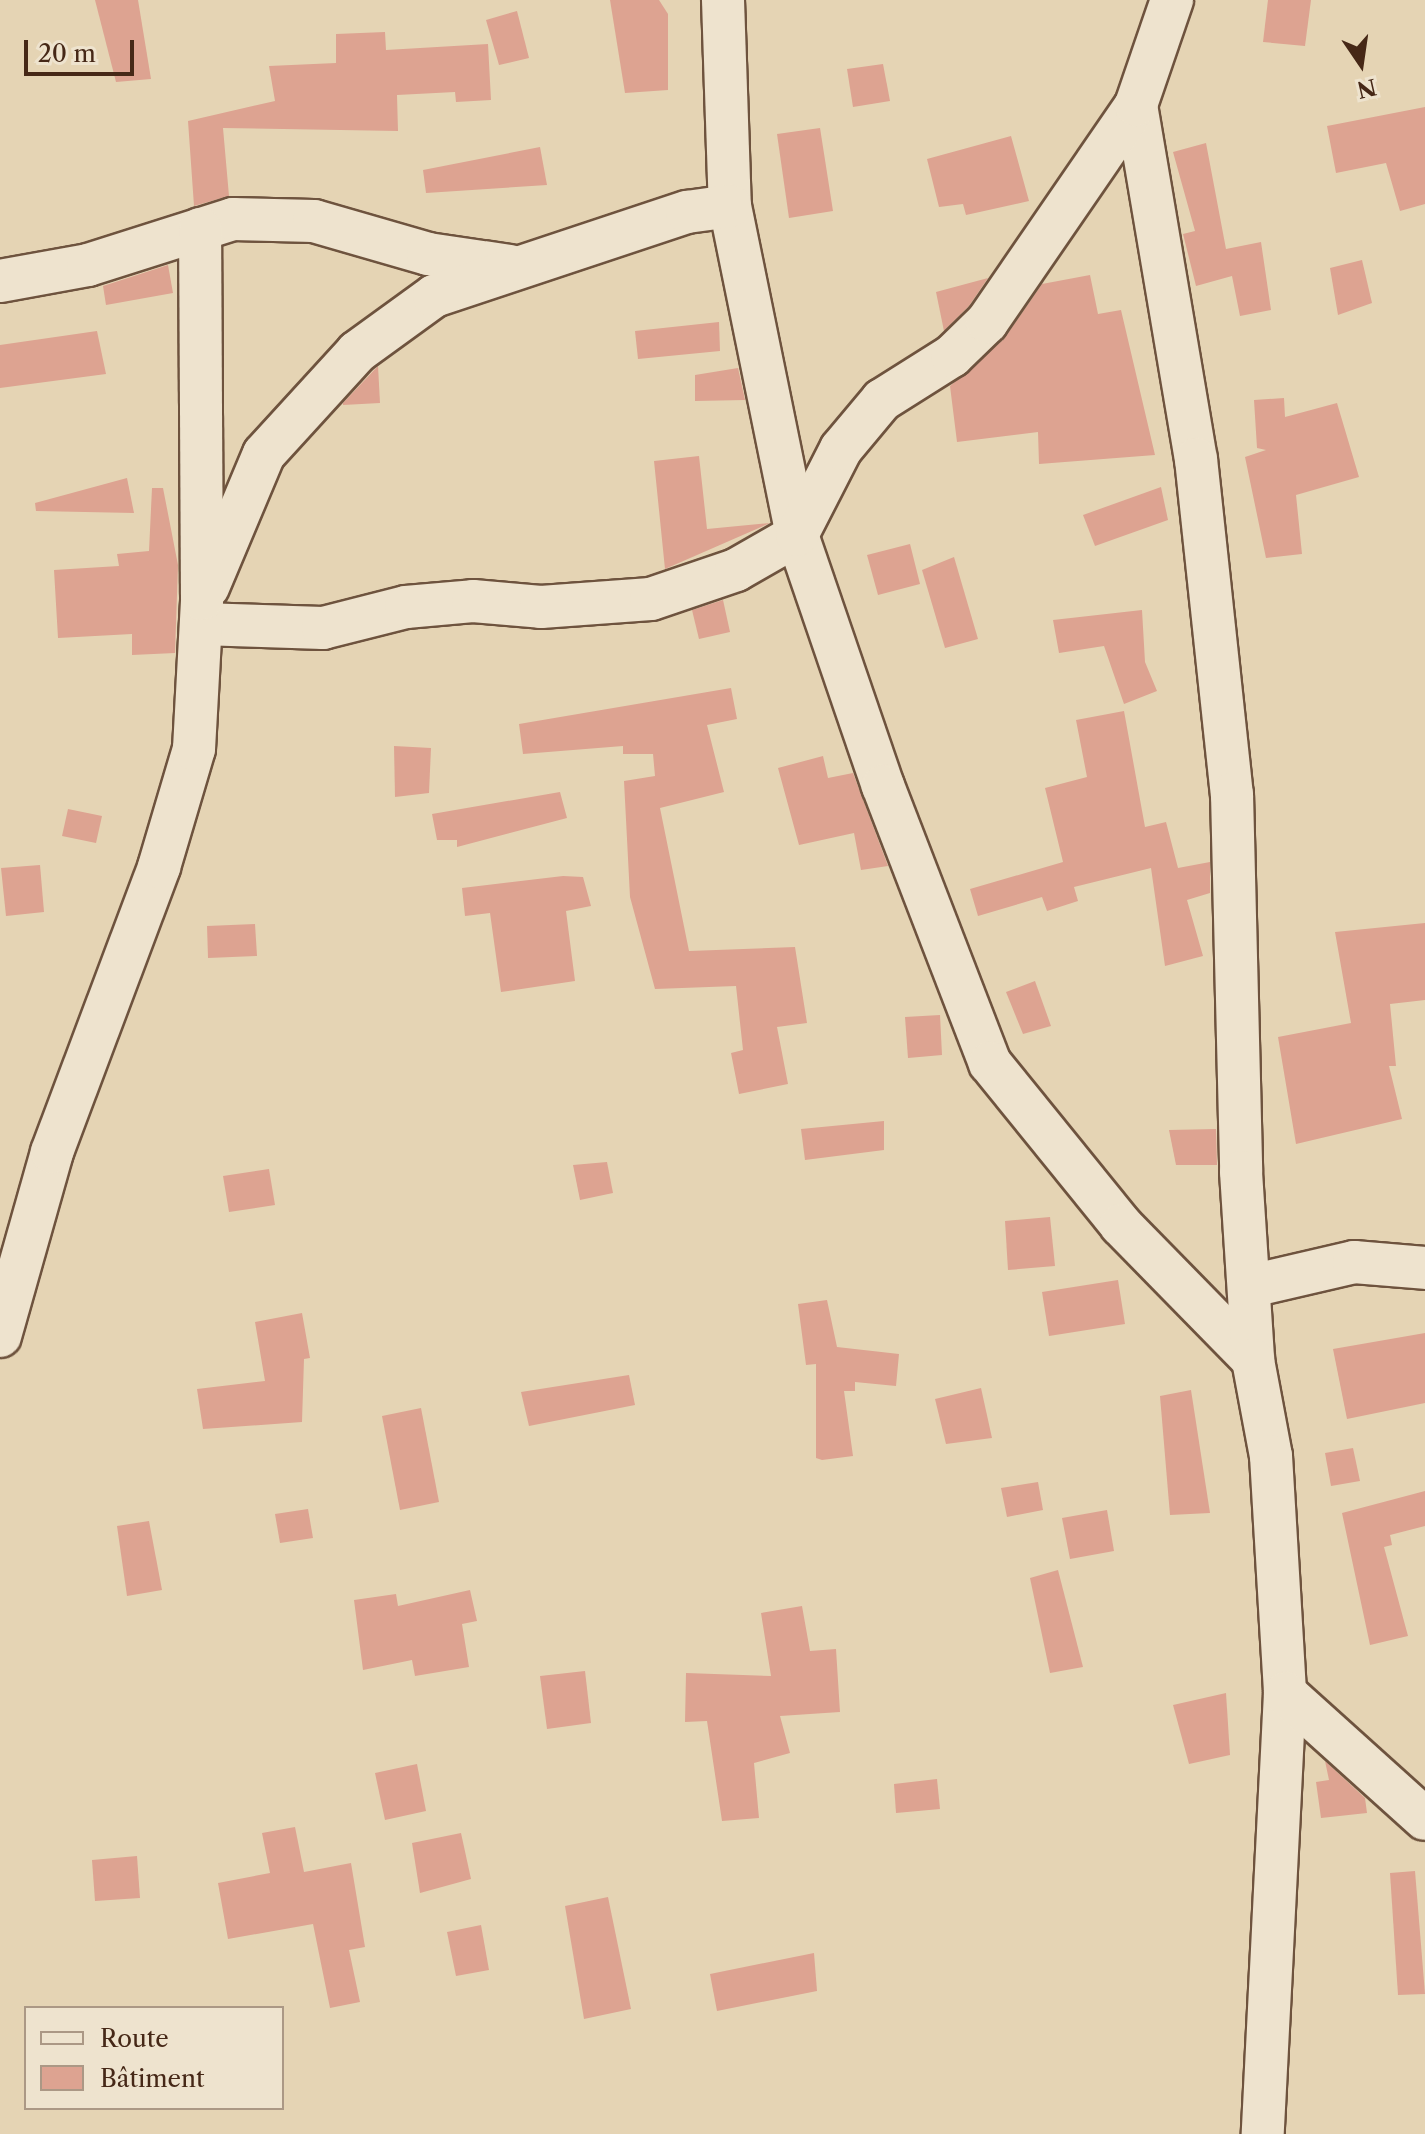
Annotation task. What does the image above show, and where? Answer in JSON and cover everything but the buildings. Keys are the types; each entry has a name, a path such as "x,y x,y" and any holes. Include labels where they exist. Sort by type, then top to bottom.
{"street":[{"path":"723,0 730,206 797,535 883,786 990,1063 1121,1225 1253,1360"},
{"path":"202,611 323,628 419,606 651,599 736,570 797,535 841,449 882,400 952,356 987,322 1136,105 1172,0"},
{"path":"1136,105 1196,459 1232,794 1241,1172 1251,1286 1253,1360 1271,1456 1285,1693 1263,2134"},
{"path":"202,611 264,454 357,352 434,296 687,212 730,206"},
{"path":"0,281 88,265 233,219 314,221 428,254 515,267"},
{"path":"0,1336 52,1152 159,867 194,749 202,611 200,229"},
{"path":"1251,1286 1354,1262 1425,1268"},
{"path":"1285,1693 1425,1819"}]}
